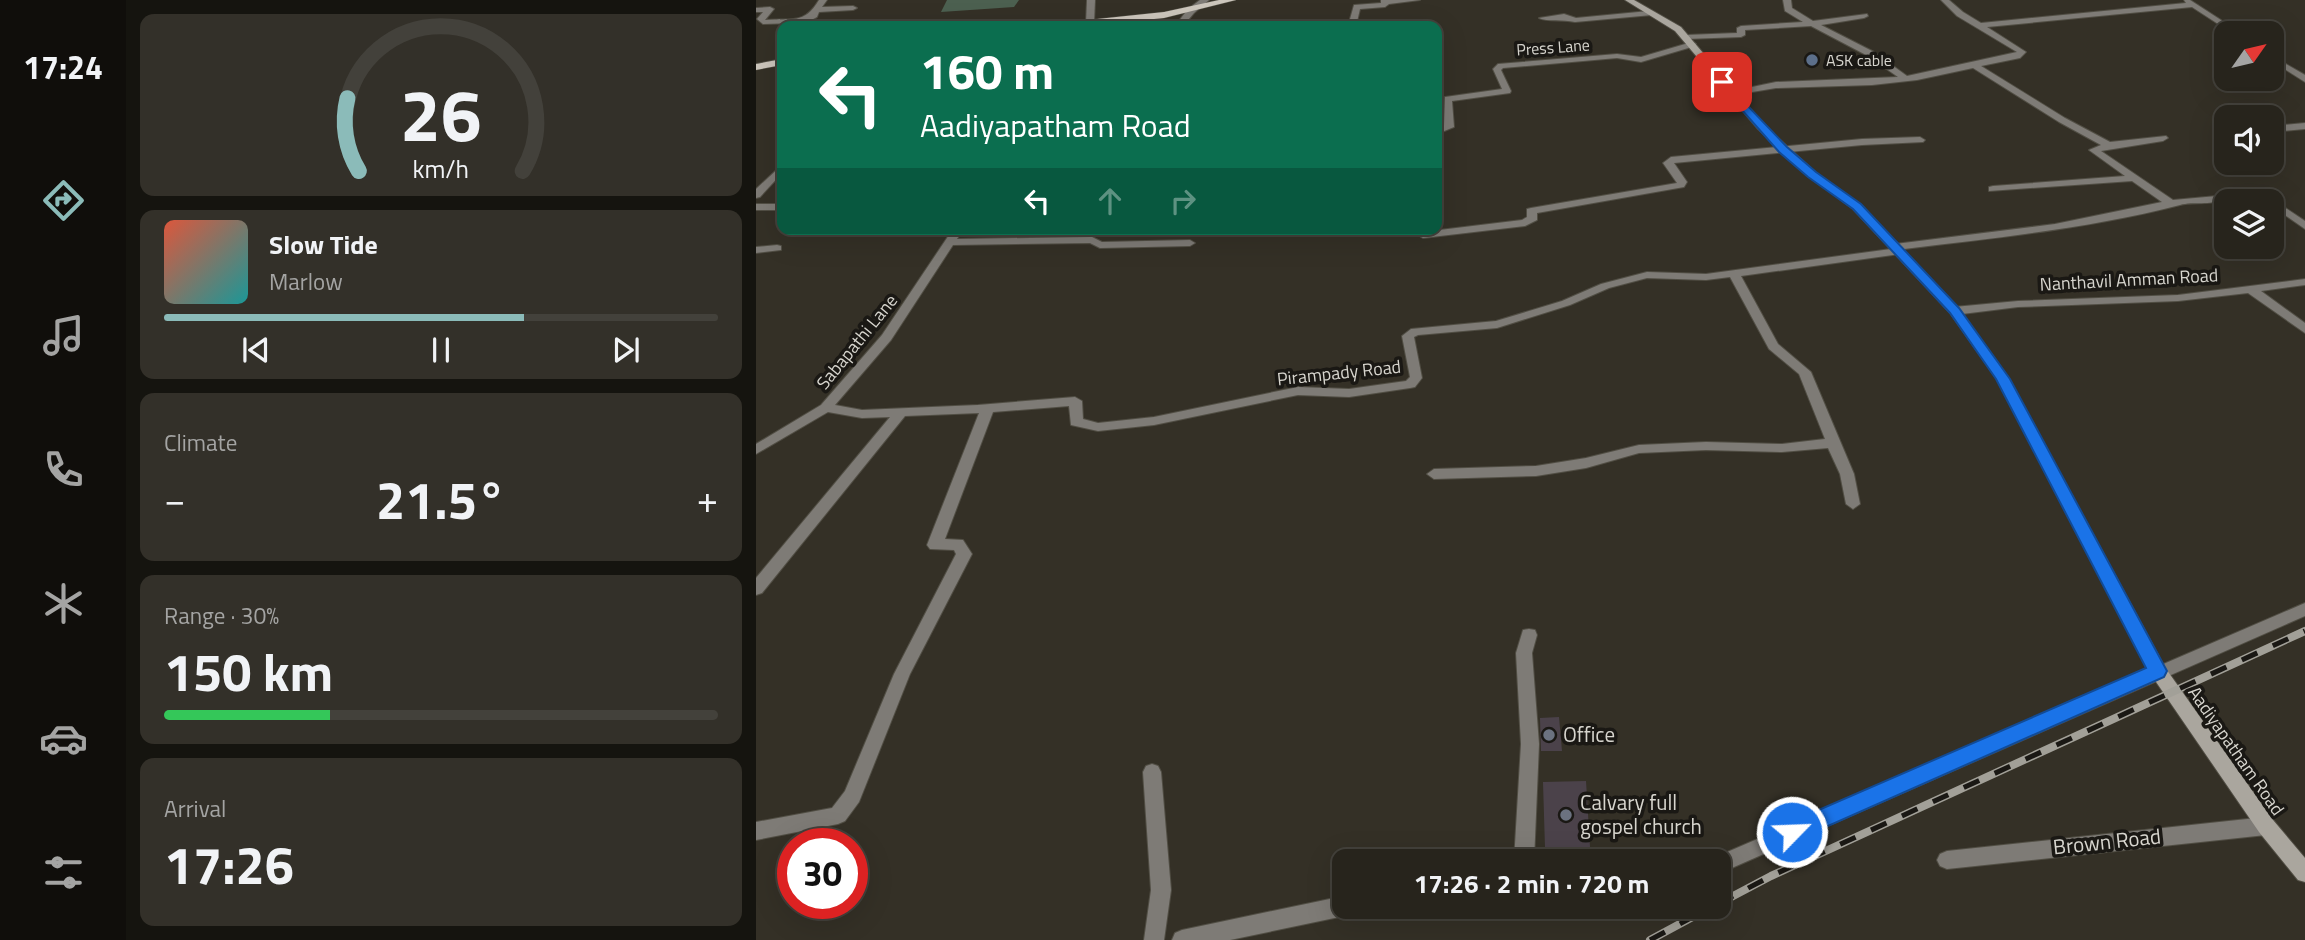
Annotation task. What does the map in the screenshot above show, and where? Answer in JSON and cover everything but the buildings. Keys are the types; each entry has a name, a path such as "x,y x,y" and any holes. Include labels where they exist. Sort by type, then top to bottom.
{"main road":[{"path":"1106,21 1191,10 1231,0"},
{"path":"756,67 777,63"}],"street":[{"path":"784,21 806,20 823,0"},
{"path":"1090,21 1091,0"},
{"path":"1183,21 1191,10 1205,0"},
{"path":"1353,21 1357,7 1381,6 1385,1 1416,0"},
{"name":"Aadiyapatham Road","path":"1629,0 1668,22 1689,41 1731,94 1783,149 1857,207 1954,311 2003,379 2158,671 2266,826 2305,873"},
{"path":"1787,0 1788,9 1871,54 1905,78"},
{"path":"1731,94 1776,85 1905,78 2017,56 2022,52 1979,26 1945,0"},
{"path":"1979,26 2189,3 2218,21"},
{"path":"817,10 853,8"},
{"path":"756,10 770,9 761,19 763,22 777,21"},
{"path":"1544,18 1564,16 1575,20 1649,13"},
{"path":"1689,41 1741,35 1741,28 1864,16"},
{"path":"756,28 777,28"},
{"name":"Press Lane","path":"1442,129 1448,127 1448,99 1507,91 1497,69 1501,66 1617,57 1641,60 1689,41"},
{"path":"1975,65 2062,120 2109,145"},
{"path":"2284,66 2305,79"},
{"path":"2288,69 2305,69"},
{"path":"2284,128 2305,125"},
{"path":"2163,138 2109,145 2094,150 2172,204"},
{"path":"1442,233 1525,223 1533,218 1531,211 1680,185 1682,182 1668,163 1671,160 1920,140"},
{"path":"756,195 777,173"},
{"path":"1993,189 2129,178 2138,180"},
{"name":"Pirampady Road","path":"826,408 862,414 1075,401 1076,422 1098,428 1167,418 1298,391 1349,393 1410,384 1416,379 1408,336 1415,332 1497,324 1566,303 1605,286 1647,275 1706,277 1734,274 1808,261 2054,227 2172,204 2214,199"},
{"path":"756,207 777,207"},
{"path":"2284,211 2305,226"},
{"name":"Sabapathi Lane","path":"756,450 826,408 887,337 954,235"},
{"path":"950,242 1092,240 1100,245 1190,243"},
{"path":"756,250 778,248"},
{"path":"1734,274 1773,346 1805,372 1847,474 1853,504"},
{"name":"Nanthavil Amman Road","path":"1954,311 2018,304 2178,298 2305,282"},
{"path":"2251,289 2305,329"},
{"path":"756,831 838,815 852,796 902,674 964,554 958,544 935,545 989,408"},
{"path":"756,589 902,411"},
{"path":"1434,474 1536,471 1586,463 1639,450 1706,446 1782,448 1833,443"},
{"path":"1731,859 2305,609"},
{"path":"1525,849 1530,744 1524,653 1529,635"},
{"path":"1152,772 1161,890 1154,940"},
{"name":"Brown Road","path":"1947,860 2266,826"},
{"path":"1182,940 1332,909"}],"green space":[{"path":"947,0 1019,0 1014,7 941,12"}],"railway":[{"path":"1731,897 1771,876 2305,631"},
{"path":"1650,940 1689,919"}],"place":[{"name":"ASK cable","path":"1812,60"},
{"name":"Office","path":"1549,735"},
{"name":"Calvary full gospel church","path":"1566,815"}],"route":[{"path":"1722,82 1783,149 1857,207 1954,311 2003,379 2158,671 1792,832"}]}
